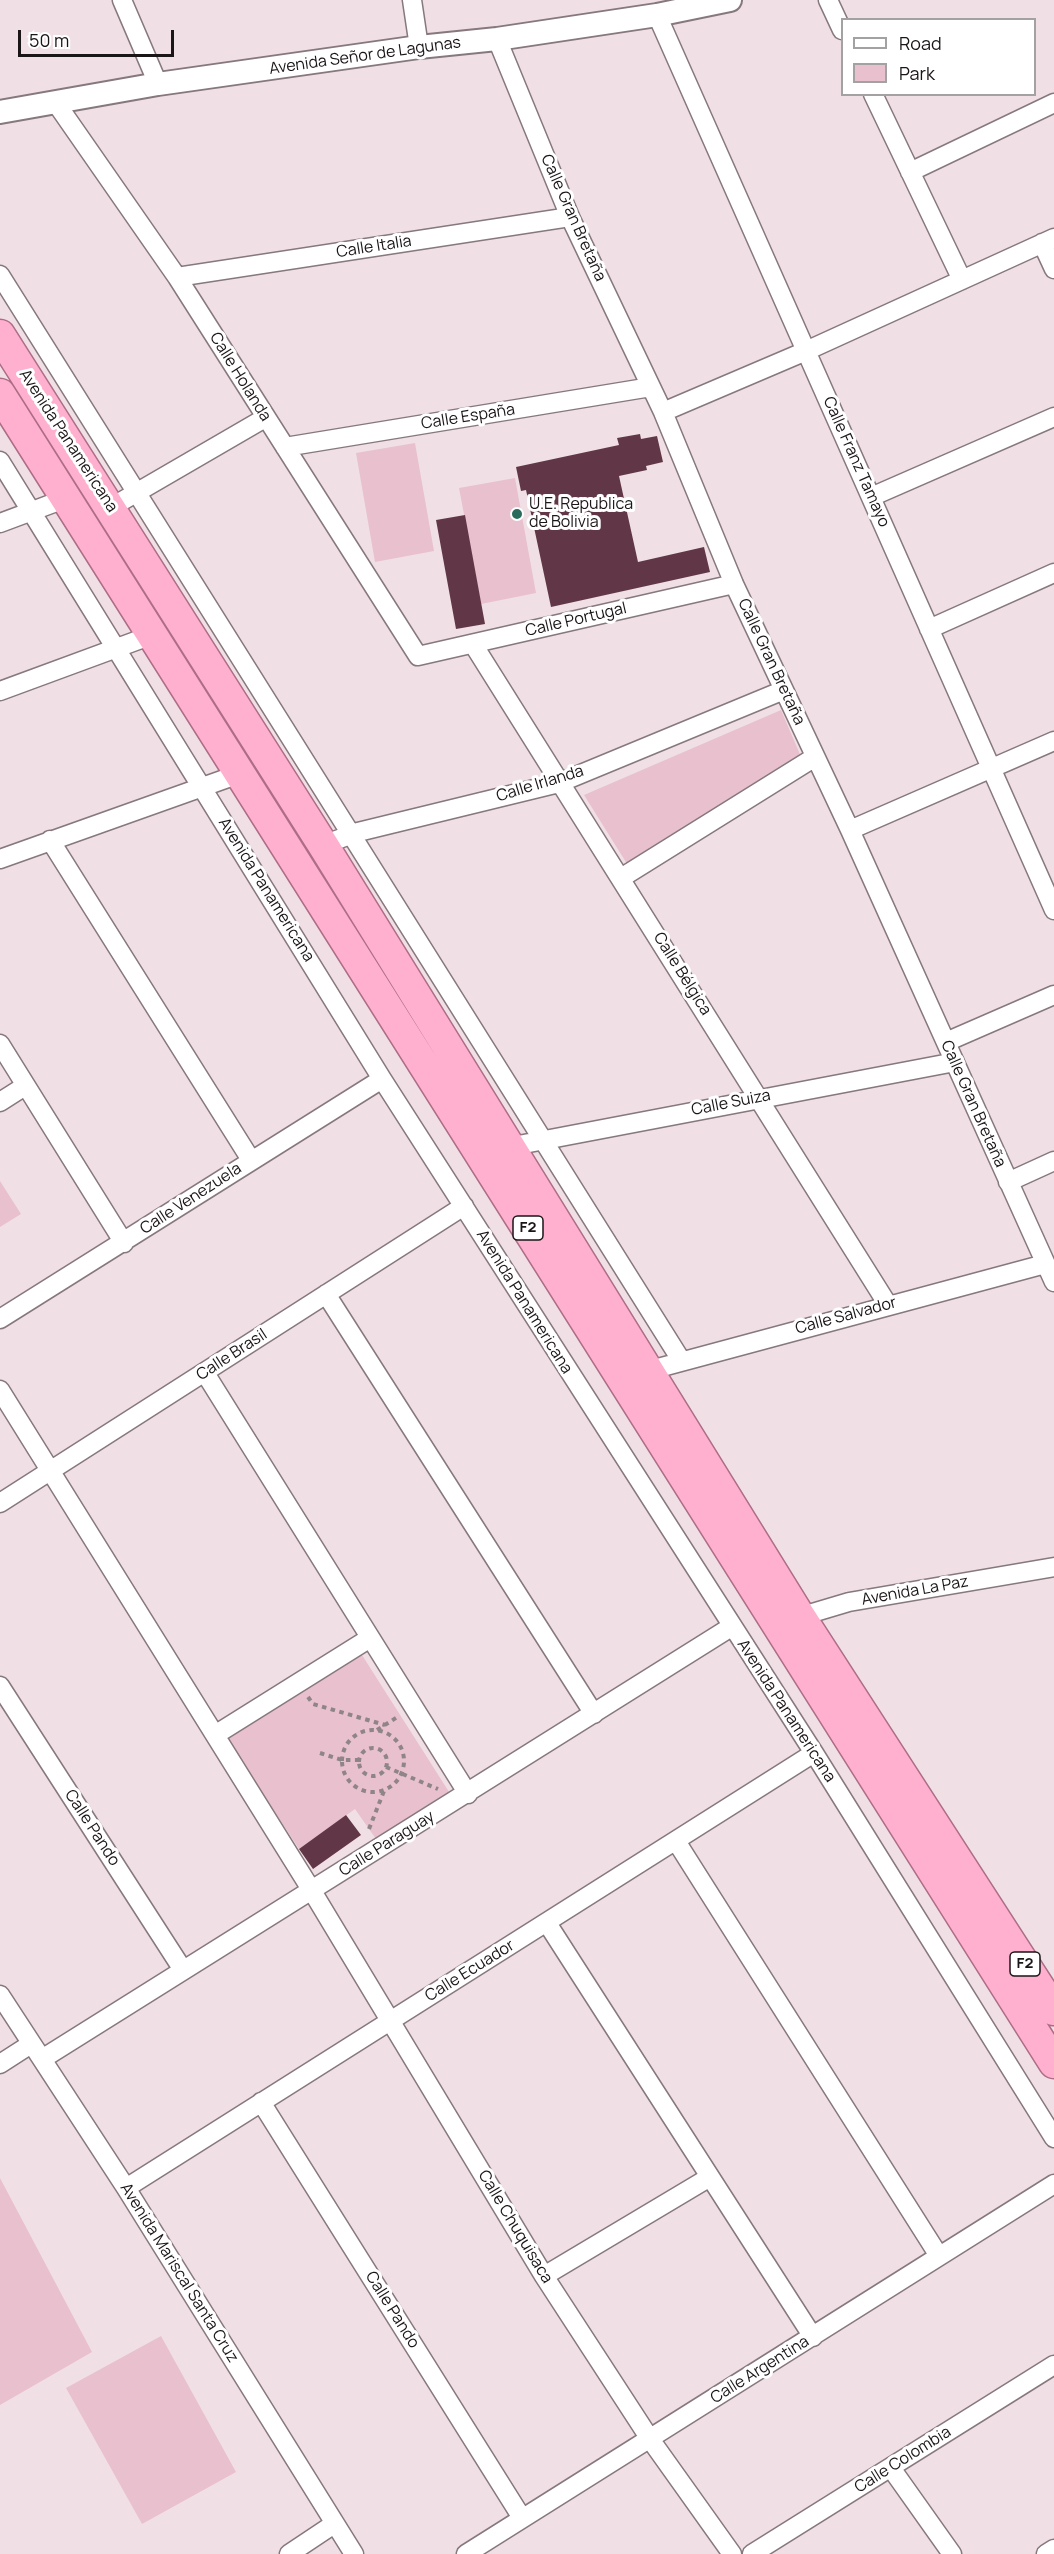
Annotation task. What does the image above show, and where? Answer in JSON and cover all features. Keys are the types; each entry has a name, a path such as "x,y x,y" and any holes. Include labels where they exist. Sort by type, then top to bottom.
{"highway":[{"name":"Avenida Panamericana","path":"0,335 323,845 647,1371 790,1621 1054,2063"},
{"name":"Avenida Panamericana","path":"0,394 239,774 790,1621 1054,2010"}],"street":[{"path":"122,0 158,84"},
{"path":"411,0 419,47"},
{"name":"Avenida Señor de Lagunas","path":"0,112 158,84 419,47 497,39 657,15 730,0"},
{"path":"828,0 841,26"},
{"name":"Calle Franz Tamayo","path":"657,15 1054,910"},
{"name":"Calle Gran Bretaña","path":"497,39 570,217 663,412 734,584 850,830 1054,1282"},
{"path":"874,96 962,280"},
{"name":"Calle Holanda","path":"56,103 177,277 418,656"},
{"path":"910,172 1054,103"},
{"name":"Calle Italia","path":"177,277 570,217"},
{"path":"663,412 806,351 1048,240 1054,269"},
{"path":"0,275 681,1360"},
{"name":"Calle España","path":"285,447 651,387"},
{"path":"871,498 1054,417"},
{"path":"110,508 265,418"},
{"name":"Avenida Panamericana","path":"0,461 382,1079 731,1627 814,1753 1054,2138"},
{"path":"0,523 67,498"},
{"path":"929,629 1054,573"},
{"name":"Calle Portugal","path":"418,656 734,584"},
{"path":"0,691 152,635"},
{"name":"Calle Bélgica","path":"473,645 760,1098 888,1305"},
{"name":"Calle Irlanda","path":"323,845 351,835 559,783 784,690"},
{"path":"850,830 1054,741"},
{"path":"621,878 815,757"},
{"path":"0,859 239,774"},
{"path":"50,840 251,1160"},
{"path":"946,1042 1054,995"},
{"path":"0,1044 124,1243"},
{"name":"Calle Suiza","path":"508,1147 955,1062"},
{"name":"Calle Venezuela","path":"0,1319 382,1079"},
{"path":"0,1102 25,1086"},
{"path":"1008,1182 1054,1161"},
{"name":"Calle Brasil","path":"0,1503 464,1206"},
{"name":"Calle Salvador","path":"647,1371 1045,1264"},
{"path":"326,1294 594,1714"},
{"path":"206,1373 468,1794"},
{"name":"Calle Chuquisaca","path":"0,1390 312,1891 544,2276 651,2439 732,2554"},
{"name":"Avenida La Paz","path":"790,1621 849,1602 1054,1567"},
{"name":"Calle Paraguay","path":"42,2059 731,1627"},
{"path":"215,1735 370,1638"},
{"name":"Calle Pando","path":"0,1686 183,1970"},
{"name":"Calle Ecuador","path":"126,2188 814,1753"},
{"path":"676,1841 939,2256"},
{"path":"547,1923 813,2337"},
{"name":"Avenida Mariscal Santa Cruz","path":"0,1995 126,2188 354,2554"},
{"path":"0,2064 31,2044"},
{"name":"Calle Pando","path":"261,2102 522,2518"},
{"path":"544,2276 710,2177"},
{"name":"Calle Argentina","path":"466,2554 1054,2184"},
{"name":"Calle Colombia","path":"752,2554 1054,2365"},
{"path":"891,2468 952,2554"},
{"path":"289,2554 334,2524"},
{"path":"1046,2554 1054,2549"}],"path":[{"path":"305,1691 313,1704 385,1725"},
{"path":"377,1730 395,1739 404,1758 402,1773 393,1786 374,1793 355,1786 343,1770 342,1760 349,1741 357,1735 377,1730 400,1715"},
{"path":"376,1749 386,1758 386,1767 380,1774 367,1775 361,1768 360,1760 364,1752 376,1749"},
{"path":"320,1753 342,1760 360,1760"},
{"path":"386,1767 441,1791"},
{"path":"369,1829 384,1791"}],"green space":[{"path":"415,443 434,551 375,562 356,453"},
{"path":"515,478 536,593 481,604 459,488"},
{"path":"781,710 802,759 629,867 584,795"},
{"path":"0,1181 21,1214 0,1227"},
{"path":"362,1655 451,1795 376,1839 355,1809 299,1849 227,1739"},
{"path":"0,2178 92,2352 0,2405"},
{"path":"161,2336 236,2472 142,2524 66,2388"}],"building":[{"path":"640,434 641,439 657,436 663,462 646,466 647,470 619,476 638,562 704,547 710,572 551,607 526,490 521,491 516,467 619,445 617,438"},
{"path":"465,515 485,624 456,629 436,520"},
{"path":"346,1815 361,1835 313,1869 299,1849"}],"place":[{"name":"U.E. Republica de Bolivia","path":"517,514"}]}
